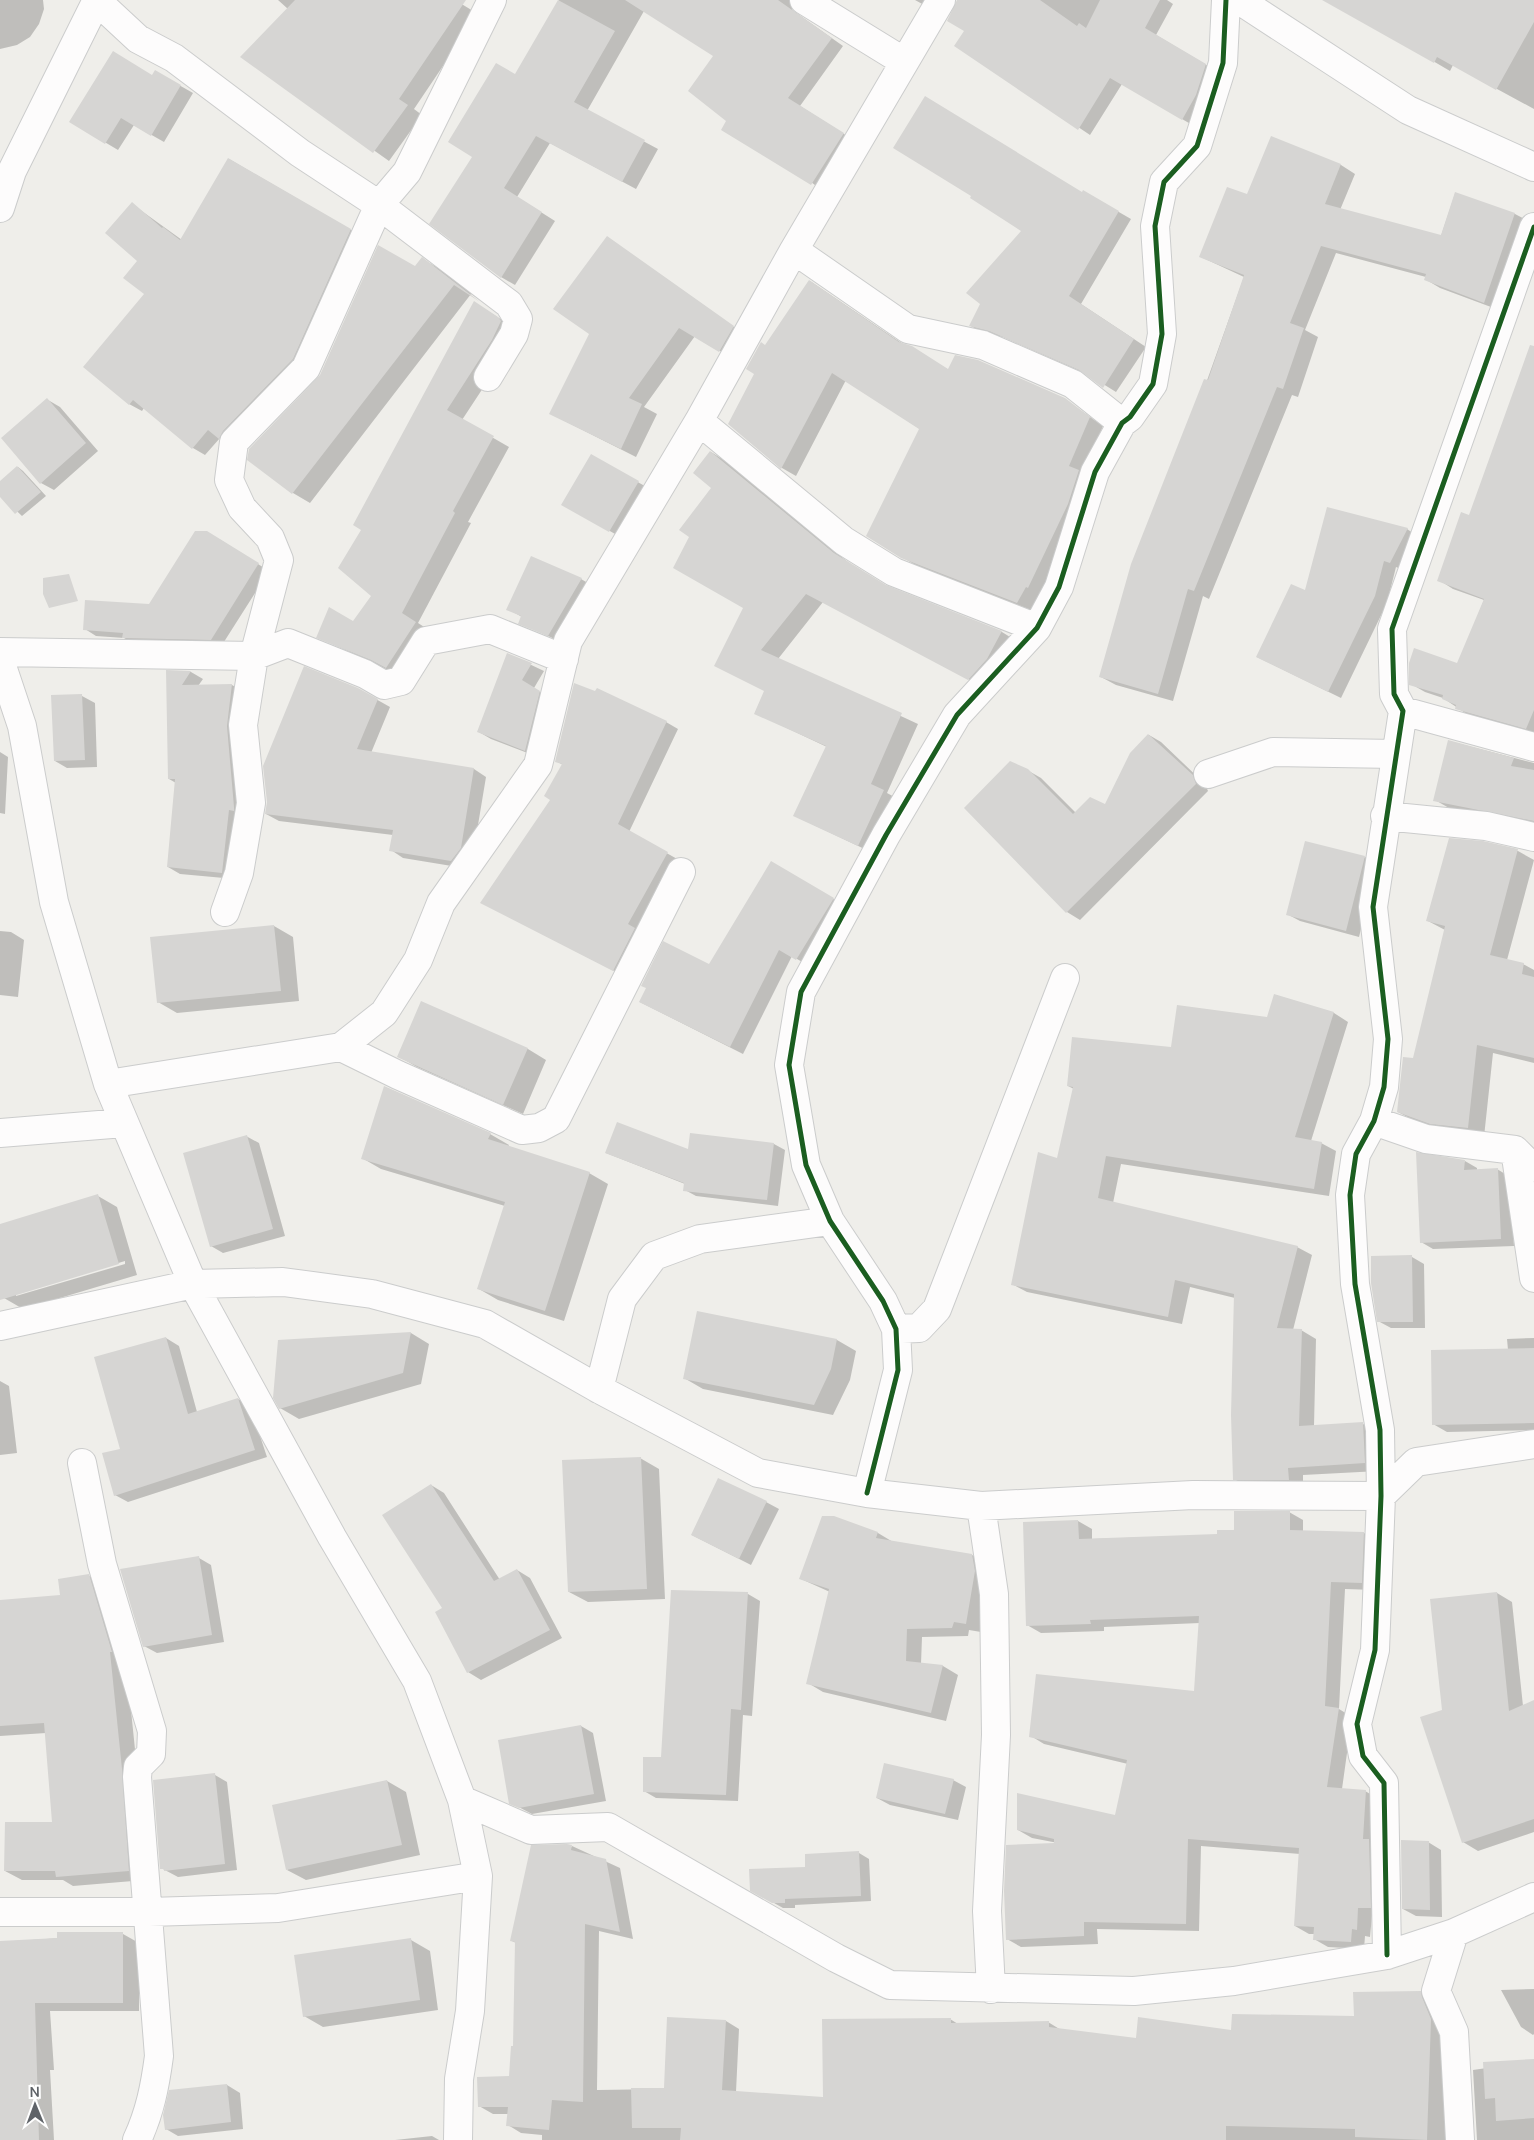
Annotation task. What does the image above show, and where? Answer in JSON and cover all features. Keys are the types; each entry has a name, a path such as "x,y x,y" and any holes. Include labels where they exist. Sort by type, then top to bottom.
{"street":[{"path":"0,208 12,171 97,0 138,39 174,58 300,153 379,205 510,304 518,319 514,334 488,377"},
{"path":"225,912 240,872 251,803 243,726 254,656 280,560 270,538 242,508 229,480 234,442 306,368 379,205 406,172 492,0"},
{"path":"804,0 904,61"},
{"path":"108,1084 341,1047 384,1012 418,960 441,903 538,764 568,641 699,421 794,250 941,0"},
{"path":"867,1493 898,1370 896,1329 883,1301 830,1221 806,1164 789,1065 801,992 886,835 957,715 1037,628 1059,587 1095,472 1122,422 1130,416 1153,384 1162,334 1155,226 1164,182 1197,146 1223,63 1226,0"},
{"path":"1239,0 1408,110 1534,167"},
{"path":"1387,1955 1384,1783 1363,1756 1357,1724 1376,1650 1381,1496 1380,1430 1362,1334 1356,1284 1350,1195 1356,1154 1374,1122 1384,1087 1388,1039 1373,907 1385,816 1403,711 1394,694 1392,629 1534,227"},
{"path":"794,250 908,329 983,345 1073,384 1122,422"},
{"path":"699,421 844,541 894,572 1037,628"},
{"path":"0,652 254,656 288,643 365,674 384,685 401,681 426,641 490,629 564,659"},
{"path":"0,660 22,726 54,902 108,1084 193,1284 332,1537 417,1681 462,1800 478,1876 470,2011 459,2080 458,2140"},
{"path":"1403,711 1534,747"},
{"path":"1208,774 1273,752 1396,754"},
{"path":"1385,816 1486,826 1534,838"},
{"path":"341,1047 398,1075 522,1130 539,1128 556,1119 680,872"},
{"path":"896,1329 919,1328 937,1309 1065,978"},
{"path":"1374,1122 1426,1139 1524,1158 1534,1278"},
{"path":"0,1133 124,1123"},
{"path":"599,1389 622,1299 654,1256 700,1239 830,1221"},
{"path":"0,1326 193,1284 283,1282 372,1294 485,1324 599,1389 758,1473 867,1493 981,1506 1193,1495 1381,1496 1416,1462 1534,1444"},
{"path":"82,1463 102,1564 152,1731 151,1754 138,1767 137,1777 149,1912 149,1944 160,2056 154,2094 147,2119 137,2140"},
{"path":"981,1506 994,1594 996,1735 987,1911 991,1989"},
{"path":"462,1800 531,1830 608,1827 836,1958 890,1985 991,1989 1134,1991 1234,1981 1387,1955 1454,1933 1534,1897"},
{"path":"0,1912 149,1912 278,1908 478,1876"},
{"path":"1454,1933 1436,1991 1454,2032 1460,2140"}],"building":[{"path":"295,0 466,0 399,99 408,105 373,153 240,57"},
{"path":"558,0 615,31 574,102 645,140 622,182 536,136 504,188 542,212 501,278 429,224 472,157 448,142 496,63 515,74"},
{"path":"625,0 778,0 832,38 788,98 844,133 811,185 721,130 726,121 688,91 713,56"},
{"path":"957,0 1040,0 1077,26 1079,23 1086,28 1100,0 1160,0 1145,28 1206,64 1196,95 1182,120 1110,78 1078,130 954,46 964,31 947,21"},
{"path":"1322,0 1534,0 1534,22 1496,90 1437,57 1434,63"},
{"path":"113,51 152,75 155,70 181,85 151,136 121,118 105,144 69,122"},
{"path":"925,96 1082,192 1083,190 1119,211 1069,296 1134,339 1103,388 1079,370 989,331 969,326 980,304 966,293 1021,231 970,198 971,196 893,148"},
{"path":"1271,136 1341,164 1325,204 1441,235 1455,192 1515,213 1484,303 1424,280 1426,274 1321,246 1290,323 1304,328 1283,389 1277,387 1194,591 1188,589 1158,694 1099,677 1131,564 1204,379 1208,380 1244,275 1199,257 1227,187 1247,194"},
{"path":"228,158 351,229 293,359 223,431 219,439 208,430 192,449 133,400 129,405 83,367 144,294 123,278 137,261 105,233 132,202 162,228 180,240"},
{"path":"607,236 734,326 719,352 679,328 629,398 642,404 621,449 549,414 589,334 553,309"},
{"path":"378,245 415,266 422,257 480,302 454,285 292,494 247,460 249,449 320,375"},
{"path":"809,280 899,342 912,346 948,369 955,355 978,360 1065,398 1090,417 1069,466 1079,470 1068,504 1028,588 1026,587 1017,603 901,558 866,536 919,429 832,373 781,469 728,424 754,374 746,369 761,342 765,345"},
{"path":"474,301 501,321 492,340 447,410 494,436 453,511 455,513 402,613 416,622 386,668 316,638 329,607 353,621 371,596 338,568 361,530 353,525"},
{"path":"1530,345 1534,346 1534,710 1526,729 1455,709 1456,705 1442,699 1443,695 1409,685 1409,663 1414,648 1457,663 1484,599 1437,581 1461,512 1469,515"},
{"path":"47,398 86,443 40,484 1,438"},
{"path":"710,451 834,553 886,585 1002,631 987,659 968,680 806,594 761,650 902,713 871,784 884,790 858,846 793,816 826,746 754,714 764,691 714,666 743,608 673,568 689,537 679,530 711,488 693,473"},
{"path":"591,454 639,481 609,532 561,505"},
{"path":"17,466 41,492 15,514 0,497 0,481"},
{"path":"1327,507 1408,528 1390,563 1384,561 1375,596 1328,692 1256,657 1291,584 1305,590"},
{"path":"195,531 207,531 259,563 211,640 122,638 123,633 83,630 85,600 149,604"},
{"path":"531,556 582,578 548,636 518,624 521,616 506,610"},
{"path":"69,574 78,601 49,608 43,594 43,578"},
{"path":"507,653 532,663 522,680 540,691 525,751 477,732"},
{"path":"304,666 358,688 378,699 357,749 474,768 461,848 451,861 389,851 393,830 265,814 267,802 263,766"},
{"path":"166,670 191,671 182,685 232,684 227,726 234,811 229,810 222,873 167,867 175,779 168,779"},
{"path":"574,683 595,691 597,688 667,721 618,824 668,852 628,924 635,928 613,971 480,903 550,800 544,796 562,764 555,762"},
{"path":"82,694 85,760 54,761 51,695"},
{"path":"1148,734 1193,775 1196,784 1066,913 964,808 1010,761 1028,769 1073,814 1090,797 1105,804 1130,753"},
{"path":"1448,740 1514,758 1511,766 1534,770 1534,821 1433,801"},
{"path":"1449,838 1483,841 1518,849 1490,955 1524,963 1522,974 1534,977 1534,1058 1477,1045 1468,1128 1430,1124 1397,1112 1403,1057 1413,1058 1445,926 1426,921"},
{"path":"1305,841 1365,856 1346,931 1286,915"},
{"path":"771,861 834,898 796,960 779,950 730,1047 639,1002 646,988 641,986 663,941 709,964"},
{"path":"274,925 281,991 157,1003 150,937"},
{"path":"1274,994 1334,1012 1295,1137 1322,1142 1314,1189 1106,1156 1098,1198 1298,1246 1277,1328 1302,1329 1299,1426 1363,1422 1365,1463 1288,1468 1289,1480 1233,1480 1231,1415 1234,1294 1175,1280 1168,1317 1011,1285 1038,1152 1057,1158 1073,1087 1067,1086 1072,1037 1171,1047 1177,1005 1267,1017"},
{"path":"421,1001 528,1048 503,1105 397,1057"},
{"path":"384,1086 491,1133 488,1139 590,1172 545,1311 477,1289 505,1202 361,1159"},
{"path":"617,1122 688,1149 690,1133 774,1143 767,1200 683,1191 684,1183 605,1153"},
{"path":"247,1135 273,1229 210,1247 183,1153"},
{"path":"1416,1152 1465,1160 1464,1170 1498,1168 1501,1239 1420,1243"},
{"path":"98,1194 119,1264 0,1300 0,1224"},
{"path":"1412,1255 1413,1322 1377,1322 1371,1283 1371,1256"},
{"path":"697,1311 837,1339 831,1369 814,1405 683,1379"},
{"path":"411,1332 403,1373 279,1409 273,1398 278,1340"},
{"path":"166,1337 188,1414 238,1398 255,1450 114,1496 102,1453 120,1449 94,1357"},
{"path":"1534,1348 1534,1423 1432,1425 1431,1350"},
{"path":"641,1457 647,1589 568,1592 562,1460"},
{"path":"718,1478 767,1501 739,1559 691,1535"},
{"path":"431,1484 494,1581 517,1569 550,1630 467,1673 435,1612 442,1608 382,1515"},
{"path":"1234,1511 1290,1511 1290,1530 1364,1532 1362,1583 1331,1582 1325,1706 1339,1708 1327,1787 1366,1790 1363,1839 1369,1839 1371,1908 1358,1908 1357,1930 1352,1929 1351,1942 1313,1940 1314,1927 1294,1926 1299,1848 1188,1839 1186,1924 1084,1922 1084,1936 1006,1940 1004,1891 1006,1845 1054,1843 1054,1839 1017,1830 1017,1793 1115,1815 1127,1760 1029,1737 1036,1674 1194,1691 1199,1616 1090,1620 1091,1624 1026,1626 1023,1522 1078,1520 1079,1539 1217,1534 1217,1530 1234,1530"},
{"path":"822,1516 834,1516 878,1532 876,1538 972,1554 975,1571 966,1624 954,1622 952,1628 907,1629 906,1661 943,1665 931,1713 806,1684 829,1589 799,1579"},
{"path":"199,1556 212,1635 143,1647 120,1569"},
{"path":"89,1574 112,1652 110,1652 122,1769 129,1871 56,1877 55,1871 4,1871 5,1822 52,1822 44,1723 0,1726 0,1600 60,1595 58,1579"},
{"path":"671,1590 748,1592 741,1710 731,1709 726,1795 643,1792 643,1757 661,1757"},
{"path":"1497,1592 1509,1711 1534,1700 1534,1819 1462,1843 1420,1717 1442,1710 1430,1599"},
{"path":"581,1725 594,1794 519,1808 509,1804 498,1740"},
{"path":"884,1763 954,1779 945,1814 876,1798"},
{"path":"215,1773 225,1864 164,1871 164,1869 160,1869 153,1780"},
{"path":"387,1780 402,1845 286,1870 272,1805"},
{"path":"1401,1840 1429,1841 1430,1910 1402,1909"},
{"path":"531,1845 572,1845 571,1850 606,1859 620,1932 585,1924 583,2102 552,2100 549,2130 506,2126 508,2107 478,2107 477,2077 509,2076 511,2046 513,2046 515,1942 510,1941"},
{"path":"859,1851 861,1896 785,1899 785,1903 772,1903 750,1891 749,1869 805,1867 805,1854"},
{"path":"57,1932 123,1932 123,2003 35,2003 39,2140 0,2140 0,1941 57,1938"},
{"path":"411,1938 420,2000 303,2017 294,1955"},
{"path":"1421,1991 1431,2019 1427,2140 1355,2137 1355,2129 1226,2126 1226,2140 680,2140 681,2128 632,2128 631,2088 664,2088 667,2017 726,2020 722,2090 823,2097 822,2019 951,2018 951,2023 1049,2021 1049,2027 1136,2038 1138,2017 1231,2030 1232,2014 1354,2016 1353,1992"},
{"path":"1534,2059 1534,2118 1496,2121 1495,2098 1485,2099 1483,2062"},
{"path":"227,2084 231,2122 165,2130 163,2115 169,2090"}],"cycle path":[{"path":"867,1493 898,1370 896,1329 883,1301 830,1221 806,1165 789,1065 801,992 886,835 957,715 1037,628 1059,587 1095,472 1122,423 1130,417 1153,384 1162,334 1155,226 1164,182 1197,146 1223,63 1226,0"},
{"path":"1387,1955 1384,1783 1363,1756 1357,1724 1375,1650 1381,1496 1380,1430 1355,1284 1350,1195 1356,1154 1374,1121 1384,1087 1388,1039 1373,907 1403,711 1394,694 1392,629 1534,227"}]}
